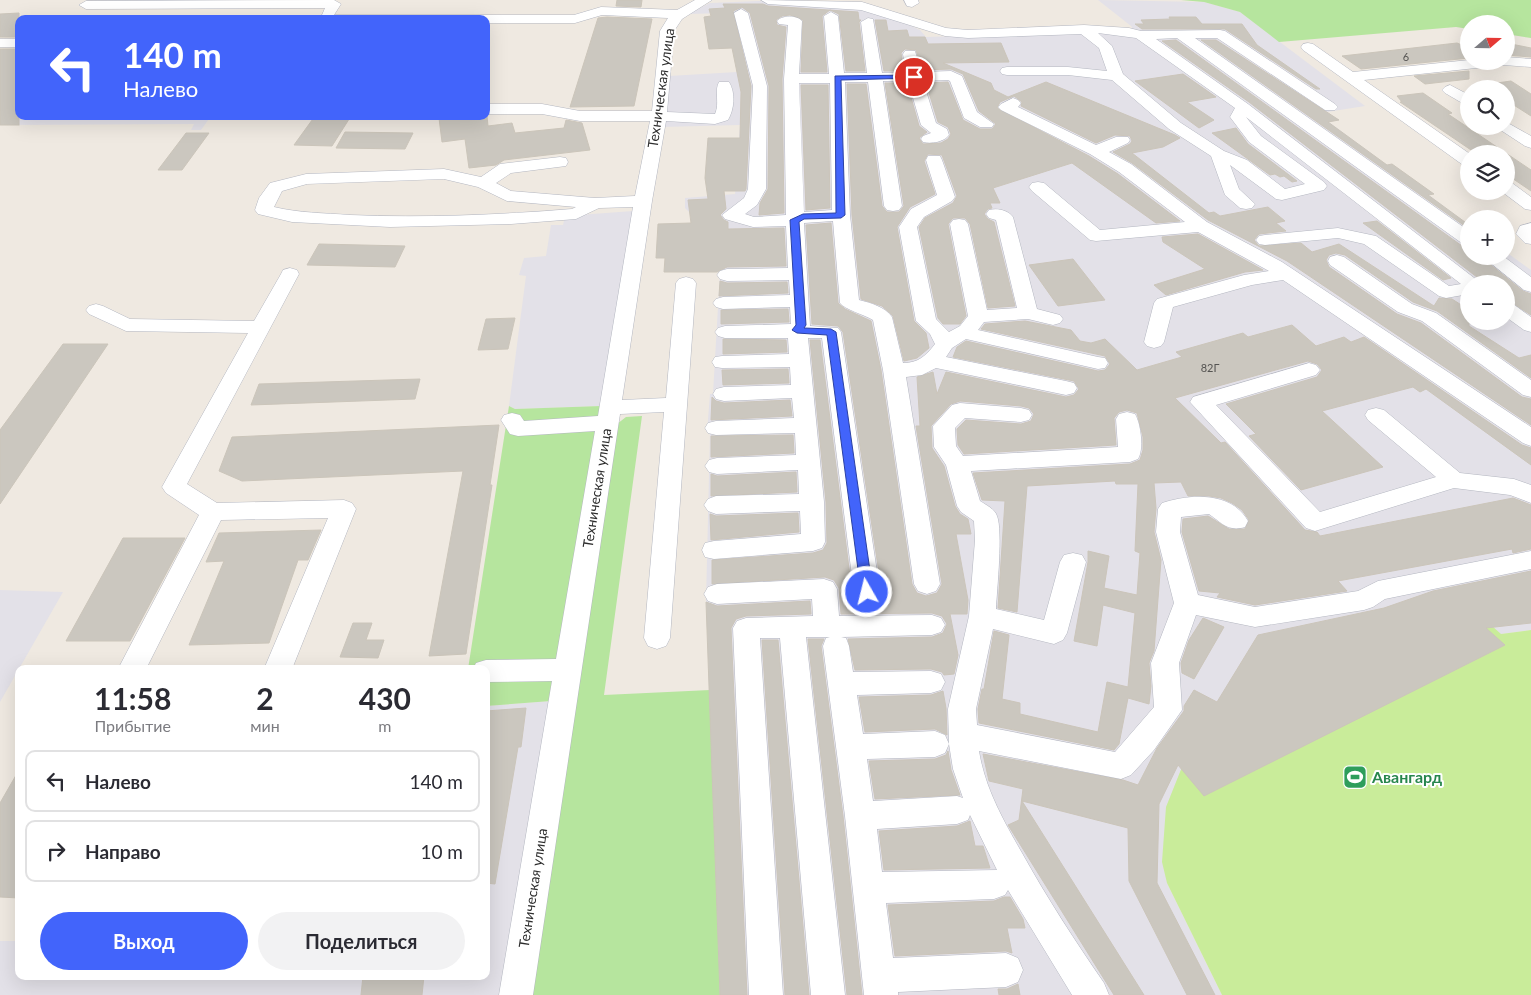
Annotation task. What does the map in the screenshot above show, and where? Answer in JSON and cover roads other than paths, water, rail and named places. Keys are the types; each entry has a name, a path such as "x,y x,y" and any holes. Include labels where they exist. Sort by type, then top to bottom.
{"street":[{"name":"Техническая улица","path":"516,995 643,201 659,116 666,31 670,22 670,9 705,0"},
{"path":"768,0 862,6 945,32 968,34 1084,29 1129,32 1141,35 1220,34 1330,107"},
{"path":"86,5 335,2"},
{"path":"326,15 335,2"},
{"path":"490,19 575,19 600,12 648,7 670,9"},
{"path":"741,13 760,86 757,189 751,201 731,215 753,222 841,215"},
{"path":"831,16 837,78 841,215 850,304 867,308 882,317 894,370 927,584"},
{"path":"714,550 813,542 812,502 797,330 801,325 795,220 791,79 795,21 784,21"},
{"path":"868,22 893,206"},
{"path":"1084,29 1105,46 1116,76 1175,126 1218,154 1241,164 1282,195 1318,186 1255,139 1238,117 1243,107"},
{"path":"1180,34 1460,234"},
{"path":"1141,35 1243,107 1461,275"},
{"path":"0,43 15,43"},
{"path":"1308,47 1460,155"},
{"path":"910,54 914,77 929,125 941,132 941,134 929,139"},
{"path":"1515,62 1531,63"},
{"path":"1350,77 1460,65"},
{"path":"1008,71 1068,70 1116,76"},
{"path":"791,79 951,75 957,79 970,115 986,124"},
{"path":"490,109 542,109 580,116 659,116 715,119 722,117 726,107 724,85"},
{"path":"1450,90 1460,96"},
{"path":"1013,104 1006,107 1096,151 1125,168 1201,226 1286,274 1531,438"},
{"path":"1515,133 1531,143"},
{"path":"1096,151 1122,140"},
{"path":"1218,154 1231,191 1246,204"},
{"path":"934,160 946,197 918,213 908,227 926,321 938,331 945,344"},
{"path":"484,183 506,168 560,162"},
{"path":"594,203 576,214 502,220 380,221 292,217 264,210 268,198 276,187 306,178 444,174 484,183 507,196 594,203 643,201"},
{"path":"1038,187 1096,236 1201,226"},
{"path":"1515,193 1531,205"},
{"path":"995,214 1004,217 1028,313"},
{"path":"959,224 978,317"},
{"path":"1531,228 1526,230 1525,234 1531,239"},
{"path":"1265,240 1338,233 1370,240 1446,292 1460,290"},
{"path":"1337,262 1404,308 1429,317 1531,390"},
{"path":"1503,265 1531,286"},
{"path":"280,665 344,509 213,512 174,487 290,274"},
{"path":"727,275 798,274"},
{"path":"1154,342 1164,303 1251,278 1286,274"},
{"path":"657,638 686,283"},
{"path":"723,303 800,301"},
{"path":"96,310 126,325 260,328"},
{"path":"894,370 915,370 933,361 945,344 967,330 978,317 1028,313 1053,319"},
{"path":"1515,314 1531,326"},
{"path":"726,332 797,330 831,332 867,592"},
{"path":"962,332 1098,362"},
{"path":"722,362 799,360"},
{"path":"933,361 1066,388"},
{"path":"1309,370 1201,402 1315,522 1454,480 1514,487 1531,495"},
{"path":"724,394 803,391"},
{"path":"512,420 518,429 676,405"},
{"path":"949,739 962,709 982,616 987,540 986,517 969,506 957,464 945,448 944,426 960,410 1021,415"},
{"path":"1376,415 1454,480"},
{"path":"957,464 1130,454 1127,419"},
{"path":"716,428 805,425"},
{"path":"717,466 808,462"},
{"path":"716,505 812,502"},
{"path":"850,748 949,739 1121,766 1144,741 1168,710 1165,663 1187,603 1168,532 1170,509 1214,506 1236,521"},
{"path":"134,665 213,512"},
{"path":"1187,603 1256,617 1364,600 1378,590 1531,560"},
{"path":"982,616 1054,633 1073,562"},
{"path":"717,594 824,589 841,684 860,816 880,986 1006,970"},
{"path":"766,995 746,628 792,628 831,636 932,625"},
{"path":"792,628 828,995"},
{"path":"490,671 567,670"},
{"path":"841,684 931,682"},
{"path":"949,739 967,770 979,806 1028,896 1092,995"},
{"path":"860,816 957,810"},
{"path":"868,888 994,884"}],"place":[{"name":"Авангард","path":"1355,777"}]}
